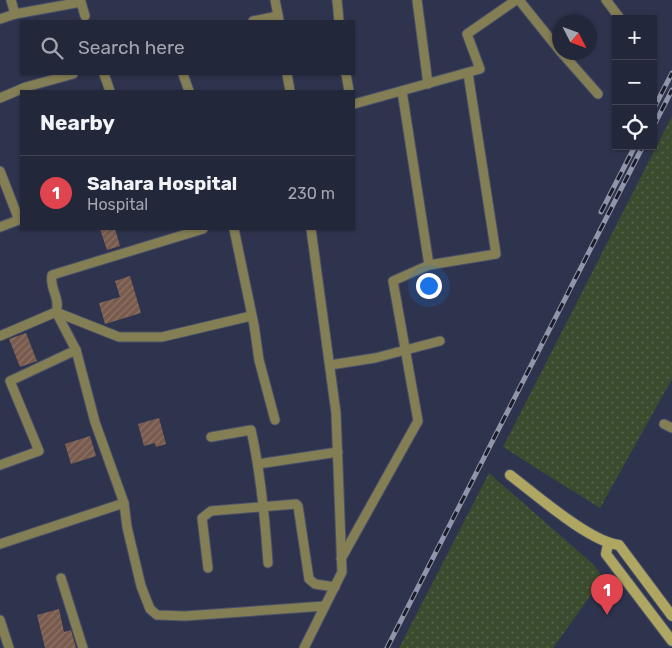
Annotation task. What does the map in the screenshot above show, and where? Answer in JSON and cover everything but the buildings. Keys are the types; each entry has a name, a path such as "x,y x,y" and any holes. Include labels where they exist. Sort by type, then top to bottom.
{"street":[{"path":"11,0 14,14"},
{"path":"261,20 278,18 276,0"},
{"path":"337,0 340,20"},
{"path":"417,0 428,84"},
{"path":"355,104 480,69 467,34 518,0 552,42"},
{"path":"606,0 618,15"},
{"path":"0,19 14,14 81,2 85,16"},
{"path":"567,60 598,94"},
{"path":"341,559 418,421 393,281 429,265 496,254 468,73"},
{"path":"0,98 26,87 69,75"},
{"path":"104,75 110,90"},
{"path":"183,75 189,90"},
{"path":"287,75 290,90"},
{"path":"346,75 349,90"},
{"path":"402,91 429,265"},
{"path":"0,170 20,219 0,227"},
{"path":"200,230 52,275 51,279 58,303 56,312 76,350 95,422 124,503 127,527 142,586 150,610 158,614 185,616 325,606"},
{"path":"234,230 259,360 275,420"},
{"path":"304,648 342,572 336,413 311,230"},
{"path":"0,336 56,312 119,337 162,337 251,316"},
{"path":"330,365 375,358 440,341"},
{"path":"0,465 39,451 10,381 76,350"},
{"path":"211,437 251,430 264,506 268,562"},
{"path":"258,464 338,452"},
{"path":"510,475 566,518 608,544 619,545 672,616"},
{"path":"0,544 124,503"},
{"path":"208,568 202,518 211,511 296,504 298,506 309,578 315,584 335,586"},
{"path":"608,544 606,554 672,641"},
{"path":"62,578 83,648"},
{"path":"0,620 9,648"}],"green space":[{"path":"672,116 672,379 600,508 503,447 655,150 657,150 657,145"},
{"path":"489,473 594,565 603,578 553,648 399,648"}],"railway":[{"path":"656,105 672,73"},
{"path":"657,119 672,90"},
{"path":"601,212 633,150"},
{"path":"387,648 641,150"}],"place":[{"name":"Sahara Hospital","path":"607,615"}]}
